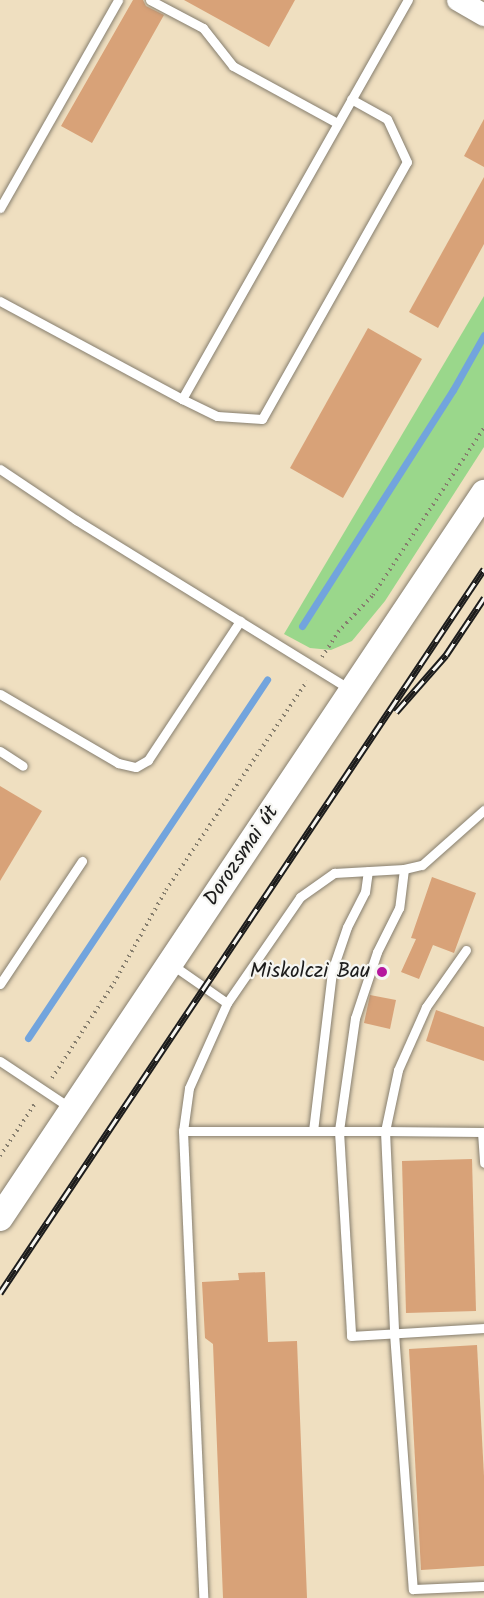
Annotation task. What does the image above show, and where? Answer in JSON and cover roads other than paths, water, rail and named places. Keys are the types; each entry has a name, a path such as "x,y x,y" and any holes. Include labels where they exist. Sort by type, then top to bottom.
{"main road":[{"name":"Dorozsmai út","path":"0,1218 484,493"}],"street":[{"path":"458,0 484,15"}],"lane":[{"path":"0,208 118,0"},
{"path":"150,0 203,28 233,66 337,123"},
{"path":"182,399 408,0"},
{"path":"0,301 217,416 262,419 407,162 387,118 351,99"},
{"path":"0,469 76,520 316,666 353,691"},
{"path":"0,694 118,763 136,767 148,760 240,621"},
{"path":"0,751 23,766"},
{"path":"203,1598 183,1131 189,1088 227,1003 300,897 334,873 422,866 484,810"},
{"path":"0,984 82,861"},
{"path":"404,869 399,908 377,952 355,1018 339,1131 351,1336 484,1328"},
{"path":"313,1131 332,971 347,927 365,892 368,871"},
{"path":"466,950 426,1007 398,1070 385,1131 394,1333 414,1593 484,1586"},
{"path":"170,963 227,1003"},
{"path":"0,1061 72,1109"},
{"path":"183,1131 482,1132 484,1163"}],"waterway":[{"path":"302,626 453,390 484,335"},
{"path":"28,1038 267,679"}],"railway":[{"path":"0,1293 484,569"},
{"path":"396,712 446,655 484,598"}],"place":[{"name":"Miskolczi Bau","path":"382,972"}]}
